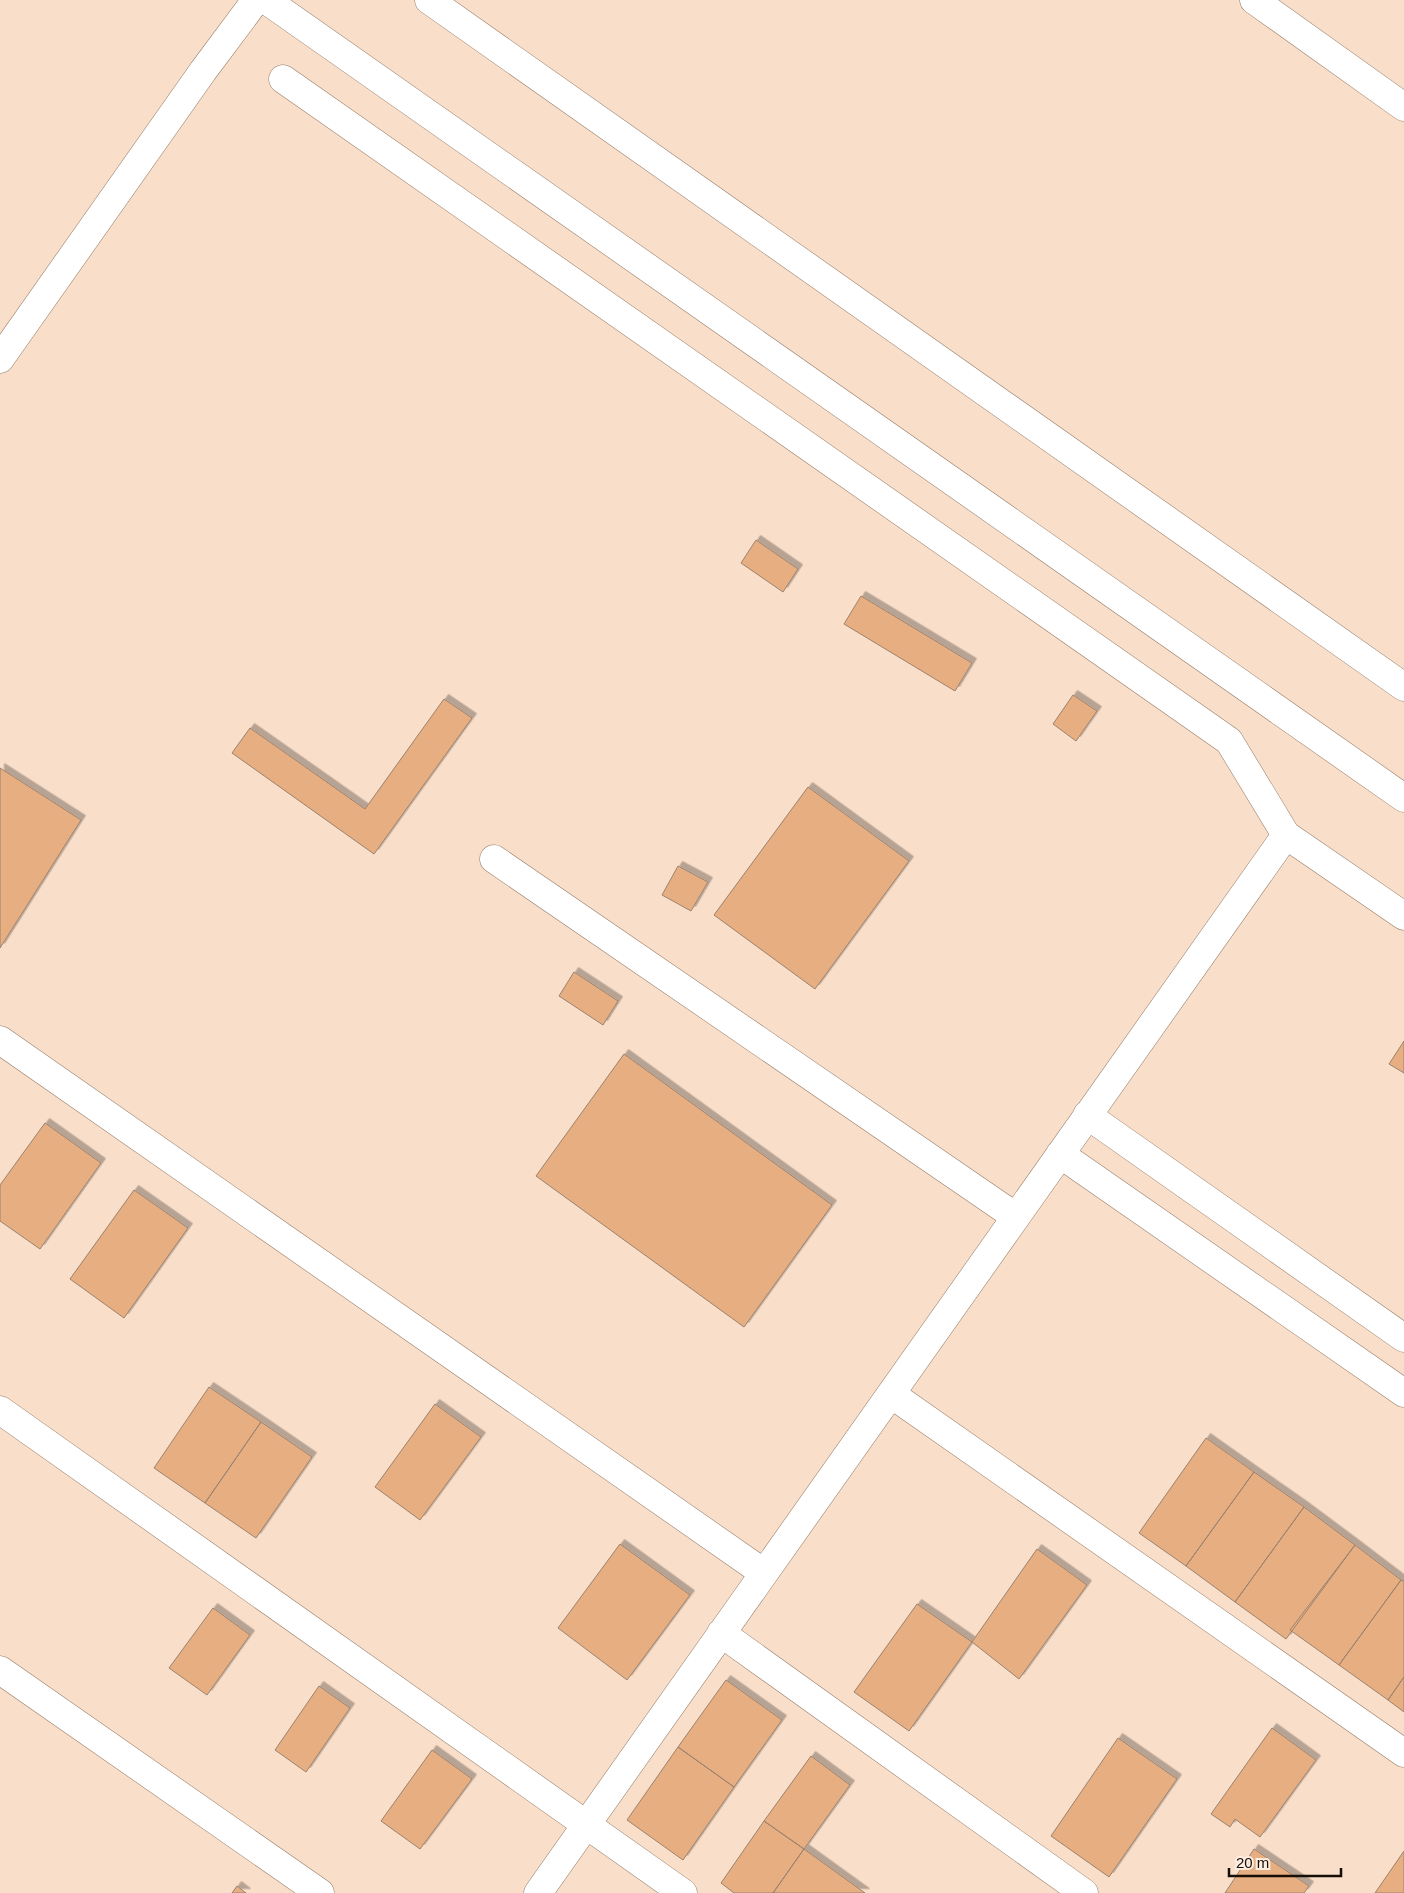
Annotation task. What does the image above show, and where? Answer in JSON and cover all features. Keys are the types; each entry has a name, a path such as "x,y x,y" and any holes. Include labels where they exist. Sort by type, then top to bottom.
{"street":[{"path":"0,359 203,71 256,0"},
{"path":"266,0 1404,798"},
{"path":"429,0 1404,687"},
{"path":"1254,0 1404,107"},
{"path":"283,79 1229,740 1286,835 1404,916"},
{"path":"538,1893 1286,835"},
{"path":"494,859 1016,1217"},
{"path":"0,1040 764,1573"},
{"path":"1087,1116 1404,1338"},
{"path":"1060,1154 1404,1393"},
{"path":"891,1394 1404,1753"},
{"path":"0,1410 683,1893"},
{"path":"721,1634 1084,1893"},
{"path":"0,1670 320,1893"}],"building":[{"path":"756,540 798,569 783,592 741,563"},
{"path":"861,596 972,663 955,691 844,624"},
{"path":"1073,695 1097,711 1076,741 1053,724"},
{"path":"444,699 472,718 374,854 232,753 250,728 365,809"},
{"path":"0,768 81,820 0,948"},
{"path":"808,787 909,861 815,989 714,915"},
{"path":"678,866 708,882 691,911 662,895"},
{"path":"574,972 618,1001 603,1025 559,996"},
{"path":"1404,1041 1404,1073 1389,1064"},
{"path":"624,1054 832,1205 744,1327 536,1176"},
{"path":"45,1123 101,1163 40,1249 0,1221 0,1185"},
{"path":"134,1190 188,1228 124,1318 70,1279"},
{"path":"209,1387 261,1422 205,1503 154,1468"},
{"path":"435,1404 481,1437 420,1520 375,1487"},
{"path":"261,1422 312,1457 256,1538 205,1503"},
{"path":"1206,1438 1254,1472 1186,1566 1139,1533"},
{"path":"1254,1472 1304,1507 1235,1602 1186,1566"},
{"path":"1304,1507 1355,1545 1286,1639 1235,1602"},
{"path":"620,1544 690,1595 627,1680 558,1628"},
{"path":"1355,1545 1401,1580 1339,1665 1290,1630"},
{"path":"1037,1549 1087,1585 1019,1679 972,1642"},
{"path":"1401,1580 1404,1581 1404,1677 1388,1700 1339,1665"},
{"path":"917,1604 972,1642 909,1731 854,1692"},
{"path":"213,1608 250,1635 207,1695 169,1668"},
{"path":"1404,1677 1404,1712 1388,1700"},
{"path":"726,1680 782,1720 734,1787 678,1747"},
{"path":"319,1686 350,1708 306,1772 275,1750"},
{"path":"1272,1728 1316,1760 1260,1837 1235,1819 1230,1827 1211,1814"},
{"path":"1118,1738 1177,1779 1109,1877 1051,1836"},
{"path":"678,1747 734,1787 683,1860 627,1820"},
{"path":"432,1750 472,1779 420,1849 381,1821"},
{"path":"811,1756 850,1785 804,1849 764,1821"},
{"path":"764,1821 804,1849 773,1893 734,1893 721,1883"},
{"path":"804,1849 865,1893 773,1893"},
{"path":"1254,1849 1309,1886 1304,1893 1225,1893"},
{"path":"1404,1851 1404,1893 1375,1893"},
{"path":"237,1886 246,1893 232,1893"}]}
